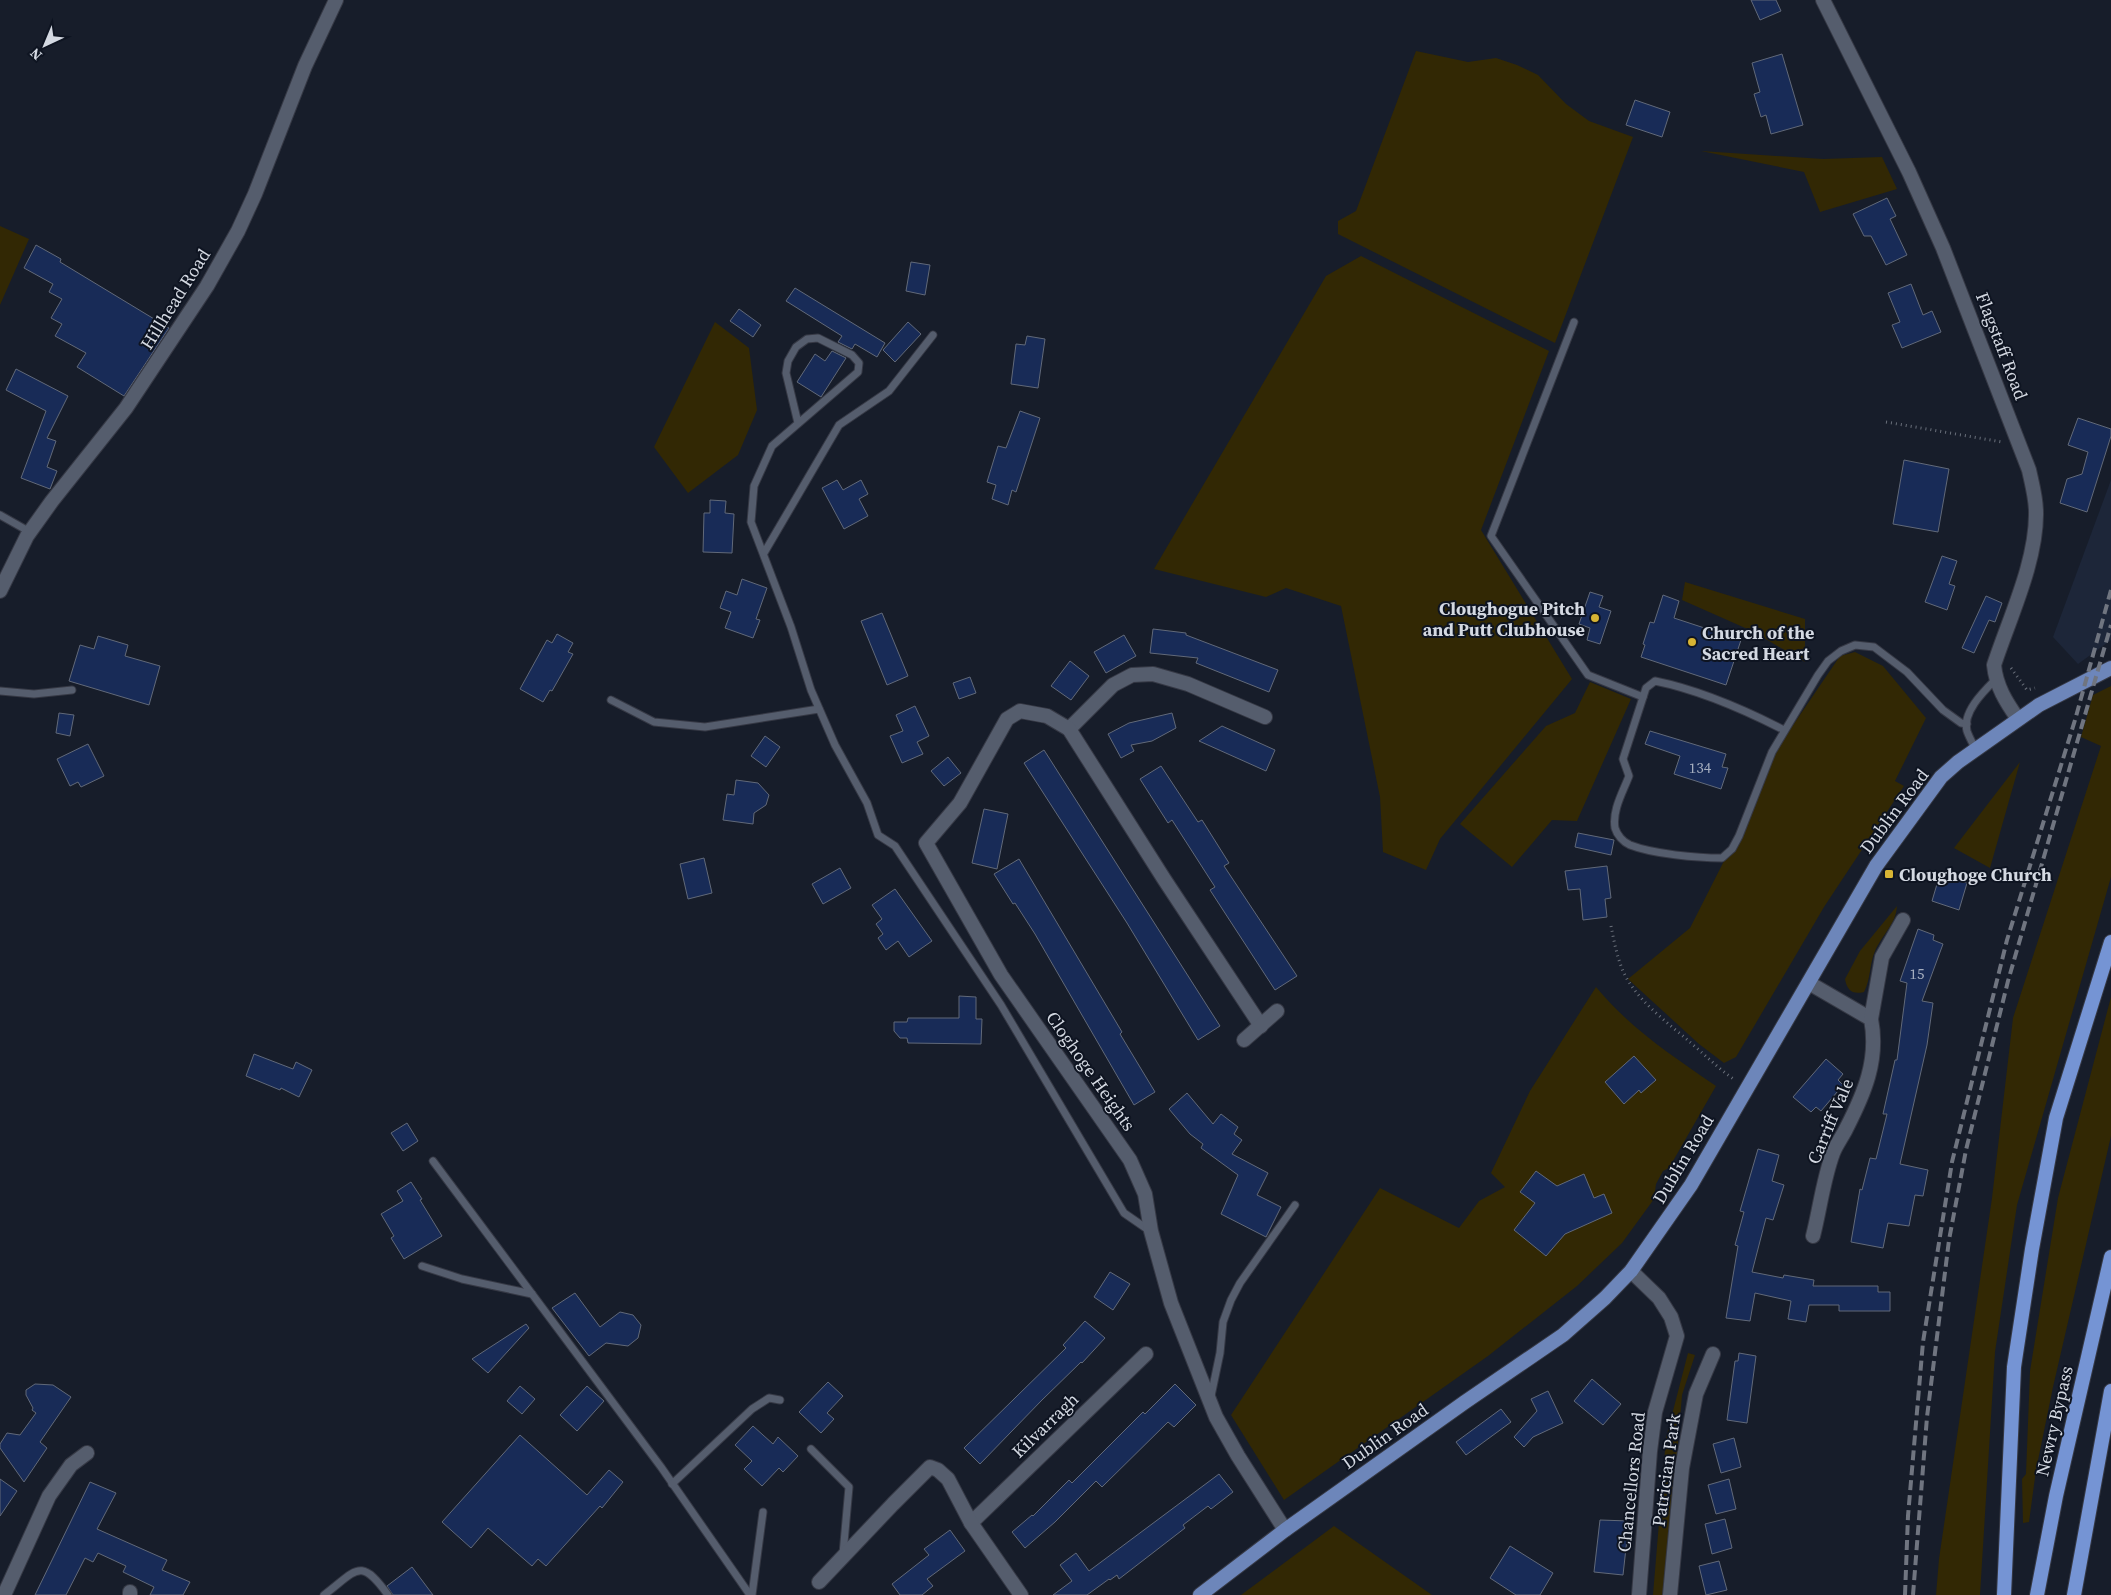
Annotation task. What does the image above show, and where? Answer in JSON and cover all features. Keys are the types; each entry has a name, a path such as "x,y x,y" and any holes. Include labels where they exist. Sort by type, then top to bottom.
{"highway":[{"path":"2004,1595 2014,1367 2032,1250 2056,1118 2111,942"},
{"name":"Newry Bypass","path":"2037,1595 2056,1496 2111,1257"},
{"path":"2074,1595 2111,1391"}],"main road":[{"name":"Dublin Road","path":"1200,1595 1285,1530 1563,1335 1605,1298 1632,1270 1691,1184 1749,1088 1856,899 1887,851 1941,778 1976,750 2039,705 2111,668"}],"street":[{"name":"Hillhead Road","path":"0,591 30,532 52,501 126,408 207,286 238,231 256,194 305,66 336,0"},
{"name":"Flagstaff Road","path":"1823,0 1909,172 1943,248 2029,470 2036,512 2035,534 2030,558 1994,665 1996,679 2004,699 2018,719"},
{"path":"1069,729 1112,685 1132,675 1153,674 1188,684 1265,717"},
{"name":"Cloghoge Heights","path":"1261,1026 1164,879 1069,729 1047,716 1020,710 1007,719 960,803 926,843 1001,974 1130,1160 1145,1194 1151,1231 1171,1303 1216,1417 1238,1456 1285,1530"},
{"name":"Carriff Vale","path":"1813,1236 1833,1152 1862,1096 1869,1078 1874,1035 1870,1019 1882,957 1903,920"},
{"path":"1809,983 1870,1019"},
{"path":"1244,1040 1277,1011"},
{"name":"Chancellors Road","path":"1632,1270 1659,1298 1672,1317 1677,1336 1655,1412 1639,1595"},
{"name":"Kilvarragh","path":"971,1523 1146,1354"},
{"name":"Patrician Park","path":"1670,1595 1682,1468 1696,1394 1713,1354"},
{"path":"4,1595 49,1496 71,1465 87,1453"},
{"path":"819,1582 923,1472 930,1467 938,1470 948,1480 971,1523 1021,1595"}],"lane":[{"path":"1574,322 1491,536 1588,675 1643,697"},
{"path":"764,553 839,424 889,390 933,335"},
{"path":"798,423 786,373 788,361 796,347 807,339 818,338 852,355 858,363 858,372 846,385 772,446 754,486 751,522 791,627 819,709 835,745 867,803 878,835 895,846 1001,1005 1124,1212 1151,1231"},
{"path":"0,515 30,532"},
{"path":"1784,730 1740,708 1655,681 1646,688 1623,759 1629,776 1615,813 1615,828 1619,837 1629,845 1660,852 1722,858 1732,849 1739,836 1772,752 1784,730 1828,661 1841,650 1855,645 1874,647 1907,672 1943,710 1961,723 1967,724"},
{"path":"1976,750 1967,730 1970,711 1982,692 1996,679"},
{"path":"0,691 34,694 72,690"},
{"path":"612,700 654,722 705,727 819,709"},
{"path":"433,1161 672,1484 751,1595"},
{"path":"1210,1401 1220,1354 1223,1322 1230,1300 1295,1205"},
{"path":"422,1266 462,1279 532,1294"},
{"path":"672,1484 752,1409 768,1398 780,1400"},
{"path":"811,1449 849,1487 843,1557"},
{"path":"751,1595 763,1512"},
{"path":"324,1595 354,1572 361,1570 369,1572 376,1578 388,1595"}],"path":[{"path":"1886,422 2019,445"},
{"path":"1998,651 2027,690 2036,688"},
{"path":"1611,926 1623,972 1657,1015 1693,1044 1712,1064 1749,1088"}],"shaded area":[{"path":"1416,51 1468,62 1496,58 1517,65 1538,75 1566,104 1589,121 1633,137 1555,343 1338,234 1338,221 1356,211"},
{"path":"1701,151 1823,159 1882,157 1897,189 1820,212 1804,172"},
{"path":"0,226 29,239 0,305"},
{"path":"1361,256 1549,351 1481,530 1572,679 1440,839 1426,870 1383,852 1380,797 1341,606 1286,588 1266,597 1154,569 1326,276"},
{"path":"715,322 749,348 757,410 738,455 688,493 654,447"},
{"path":"2111,480 2111,640 2078,664 2053,637"},
{"path":"1685,582 1805,619 1805,662 1752,631 1682,600"},
{"path":"1855,652 1883,666 1926,718 1895,781 1904,786 1824,907 1736,1057 1724,1063 1699,1044 1628,979 1690,928 1725,859 1772,752 1787,734 1840,656"},
{"path":"1590,682 1631,699 1577,821 1552,820 1512,867 1460,824 1546,726 1575,713"},
{"path":"2111,686 2111,877 2017,1205 1995,1352 1980,1595 1936,1595 1939,1559 1992,1198 2013,1018 2101,746 2081,737 2093,695"},
{"path":"2020,762 1990,868 1954,848"},
{"path":"1897,906 1894,918 1875,951 1864,992 1856,993 1851,991 1845,979 1860,951"},
{"path":"1596,987 1637,1029 1716,1086 1669,1168 1663,1171 1656,1184 1654,1199 1622,1243 1577,1286 1488,1356 1284,1500 1231,1415 1380,1188 1459,1228 1479,1201 1505,1187 1491,1173 1530,1091"},
{"path":"2111,997 2111,1136 2053,1387 2036,1470 2029,1522 2023,1523 2022,1479 2026,1474 2030,1371 2058,1198"},
{"path":"1688,1353 1695,1355 1682,1395 1665,1595 1653,1595 1666,1438"},
{"path":"1334,1526 1432,1595 1241,1595"}],"building":[{"path":"1751,0 1776,0 1781,11 1760,20"},
{"path":"1782,54 1803,125 1771,134 1766,115 1761,117 1754,94 1760,92 1752,63"},
{"path":"1635,100 1670,112 1662,137 1626,125"},
{"path":"1887,198 1896,216 1890,219 1907,255 1886,265 1871,236 1864,236 1853,214"},
{"path":"36,245 61,259 60,262 169,328 124,396 77,367 86,353 55,336 62,324 51,318 62,299 49,292 53,284 24,268"},
{"path":"911,262 930,265 925,295 906,291"},
{"path":"1911,284 1923,315 1932,311 1941,332 1902,348 1892,325 1900,322 1888,293"},
{"path":"795,288 885,343 877,357 855,344 852,349 838,342 842,336 786,301"},
{"path":"739,309 761,325 753,337 730,321"},
{"path":"908,322 921,334 895,362 883,350"},
{"path":"1027,336 1045,339 1038,388 1011,384 1016,344 1025,345"},
{"path":"832,351 846,358 821,397 797,382 815,354 825,361"},
{"path":"16,369 68,396 47,438 56,441 47,467 57,471 50,489 21,478 46,411 6,390"},
{"path":"1020,411 1040,418 1016,492 1012,490 1008,505 992,499 996,485 987,482 998,446 1006,448"},
{"path":"2078,418 2111,429 2111,436 2087,512 2060,503 2067,479 2082,474 2088,452 2068,445"},
{"path":"1904,460 1949,469 1938,532 1893,524"},
{"path":"837,480 843,490 861,480 868,494 859,499 868,516 844,529 822,488"},
{"path":"710,500 726,501 725,513 734,514 732,553 703,552 704,513 710,513"},
{"path":"1942,556 1957,561 1949,584 1955,586 1947,610 1925,602"},
{"path":"742,579 767,588 756,619 760,620 753,638 725,628 731,612 720,608 726,591 737,595"},
{"name":"Cloughogue Pitch and Putt Clubhouse","path":"1590,592 1603,596 1599,607 1611,611 1600,644 1587,640 1590,628 1579,624"},
{"name":"Church of the Sacred Heart","path":"1663,595 1679,601 1674,618 1741,640 1726,685 1641,657 1650,622 1654,623"},
{"path":"1986,596 2002,603 1995,622 1989,620 1974,653 1962,648"},
{"path":"882,613 908,676 887,685 861,621"},
{"path":"1153,629 1186,633 1186,635 1278,670 1269,692 1196,663 1198,658 1150,653"},
{"path":"557,634 573,643 568,652 573,654 552,691 550,690 543,702 520,689 547,640 552,643"},
{"path":"1124,635 1136,656 1106,673 1094,652"},
{"path":"98,636 128,645 125,656 160,666 149,705 69,681 80,645 94,649"},
{"path":"1070,661 1089,676 1071,700 1051,686"},
{"path":"970,677 976,693 959,699 953,683"},
{"path":"915,706 929,736 917,742 923,754 902,763 890,736 903,731 896,715"},
{"path":"59,713 74,715 70,736 56,733"},
{"path":"1172,713 1176,728 1152,741 1131,745 1134,751 1121,758 1108,734 1129,723"},
{"path":"1222,726 1275,750 1266,771 1199,741"},
{"path":"1650,731 1726,754 1722,767 1728,768 1721,789 1674,774 1680,756 1645,744"},
{"path":"765,736 780,747 766,767 751,756"},
{"path":"88,744 104,776 81,787 78,782 70,786 57,759"},
{"path":"1044,750 1220,1026 1198,1040 1127,923 1024,763"},
{"path":"948,757 961,773 944,786 931,771"},
{"path":"1161,766 1198,822 1202,820 1229,863 1224,866 1297,976 1275,990 1210,890 1215,887 1172,820 1168,823 1140,779"},
{"path":"736,780 758,783 769,795 766,805 754,813 753,824 723,820 727,794 734,795"},
{"path":"984,809 1008,814 997,869 972,863"},
{"path":"1578,833 1614,840 1611,855 1575,847"},
{"path":"704,858 712,893 688,899 680,864"},
{"path":"1019,859 1122,1032 1120,1034 1155,1092 1134,1105 1035,934 994,874"},
{"path":"1607,866 1611,898 1605,899 1607,917 1583,920 1580,889 1568,890 1565,871"},
{"path":"840,868 851,888 823,904 812,884"},
{"path":"1940,874 1967,883 1959,910 1932,901"},
{"path":"895,889 932,941 909,957 898,941 886,950 878,938 883,934 876,924 882,919 872,905"},
{"path":"1918,929 1934,935 1933,940 1943,944 1922,1001 1933,1003 1927,1045 1900,1164 1928,1170 1923,1196 1915,1195 1909,1226 1888,1223 1883,1248 1851,1242 1860,1189 1862,1190 1870,1158 1876,1159 1887,1114 1883,1114 1895,1060 1897,1060 1907,983 1900,981"},
{"path":"959,996 976,997 976,1019 982,1019 981,1044 908,1043 907,1038 900,1038 894,1031 894,1022 907,1022 908,1018 959,1018"},
{"path":"254,1054 293,1069 296,1062 312,1070 299,1097 281,1088 280,1090 246,1076"},
{"path":"1634,1056 1656,1080 1641,1093 1639,1090 1624,1104 1605,1082"},
{"path":"1826,1059 1843,1074 1838,1080 1843,1085 1821,1111 1816,1107 1811,1112 1793,1097"},
{"path":"1187,1093 1213,1124 1221,1114 1238,1127 1234,1134 1242,1140 1232,1154 1268,1173 1257,1195 1281,1207 1266,1237 1221,1214 1238,1175 1201,1148 1203,1144 1190,1134 1169,1109"},
{"path":"407,1123 418,1141 403,1151 391,1133"},
{"path":"1758,1149 1779,1155 1772,1181 1784,1185 1773,1220 1766,1218 1752,1272 1783,1278 1784,1275 1814,1280 1813,1286 1878,1286 1878,1292 1890,1292 1890,1311 1839,1311 1839,1305 1809,1305 1806,1322 1788,1319 1791,1301 1755,1293 1750,1321 1726,1318 1738,1246 1735,1245 1744,1212 1740,1211"},
{"path":"1536,1171 1557,1186 1584,1174 1594,1198 1604,1194 1612,1213 1565,1234 1546,1256 1514,1230 1535,1203 1520,1192"},
{"path":"411,1182 442,1236 404,1259 391,1238 394,1236 381,1214 403,1201 397,1191"},
{"path":"1110,1272 1130,1284 1113,1310 1094,1297"},
{"path":"575,1293 600,1327 620,1312 633,1315 641,1325 638,1338 628,1346 606,1343 589,1356 552,1308"},
{"path":"1085,1321 1105,1338 980,1464 964,1448 1066,1348 1063,1345"},
{"path":"526,1324 529,1328 488,1373 472,1359"},
{"path":"1739,1353 1756,1356 1747,1423 1727,1420 1735,1361 1738,1361"},
{"path":"1592,1379 1621,1404 1603,1425 1574,1401"},
{"path":"828,1382 843,1396 827,1413 834,1419 821,1433 799,1412"},
{"path":"35,1384 53,1385 71,1397 40,1442 47,1448 24,1482 0,1448 0,1444 7,1433 20,1435 36,1413 32,1410 33,1408 26,1395 26,1390"},
{"path":"1175,1384 1196,1405 1174,1427 1168,1422 1102,1487 1096,1481 1055,1522 1025,1548 1012,1532 1033,1516 1069,1480 1072,1483 1143,1412 1145,1414"},
{"path":"520,1386 535,1399 522,1414 507,1401"},
{"path":"587,1386 604,1401 577,1431 560,1415"},
{"path":"1548,1391 1563,1423 1533,1437 1524,1447 1514,1437 1537,1411 1531,1399"},
{"path":"1501,1409 1511,1422 1466,1455 1456,1442"},
{"path":"753,1426 773,1444 778,1437 798,1456 783,1472 779,1468 762,1486 744,1469 752,1461 735,1445"},
{"path":"520,1435 587,1495 609,1470 623,1482 602,1508 600,1506 546,1566 538,1559 532,1566 488,1528 471,1548 442,1522"},
{"path":"1734,1438 1741,1467 1721,1473 1713,1444"},
{"path":"1219,1474 1233,1492 1211,1509 1208,1506 1183,1525 1185,1528 1119,1579 1117,1575 1109,1579 1087,1595 1053,1595 1072,1581 1060,1565 1076,1553 1089,1571"},
{"path":"0,1479 17,1491 0,1516"},
{"path":"1729,1479 1736,1509 1716,1514 1708,1485"},
{"path":"90,1482 116,1493 97,1529 167,1560 162,1570 190,1582 183,1595 150,1595 154,1587 123,1572 126,1566 98,1553 93,1562 85,1558 66,1595 35,1595"},
{"path":"1725,1519 1732,1548 1712,1554 1705,1524"},
{"path":"1600,1520 1629,1521 1623,1575 1594,1572"},
{"path":"950,1530 965,1551 927,1579 933,1586 922,1595 900,1595 892,1584 929,1555 924,1549"},
{"path":"1510,1546 1553,1573 1540,1595 1516,1595 1490,1578"},
{"path":"1719,1561 1727,1590 1706,1595 1699,1566"},
{"path":"412,1567 433,1595 393,1595 387,1586"}],"railway":[{"path":"1905,1595 1908,1516 1923,1342 1952,1162 2007,940 2075,720 2111,590"},
{"path":"1913,1595 1927,1417 1949,1240 1966,1150 2008,981 2111,625"}],"place":[{"name":"Cloughogue Pitch and Putt Clubhouse","path":"1595,618"},
{"name":"Church of the Sacred Heart","path":"1692,642"},
{"name":"Cloughoge Church","path":"1889,874"}]}
